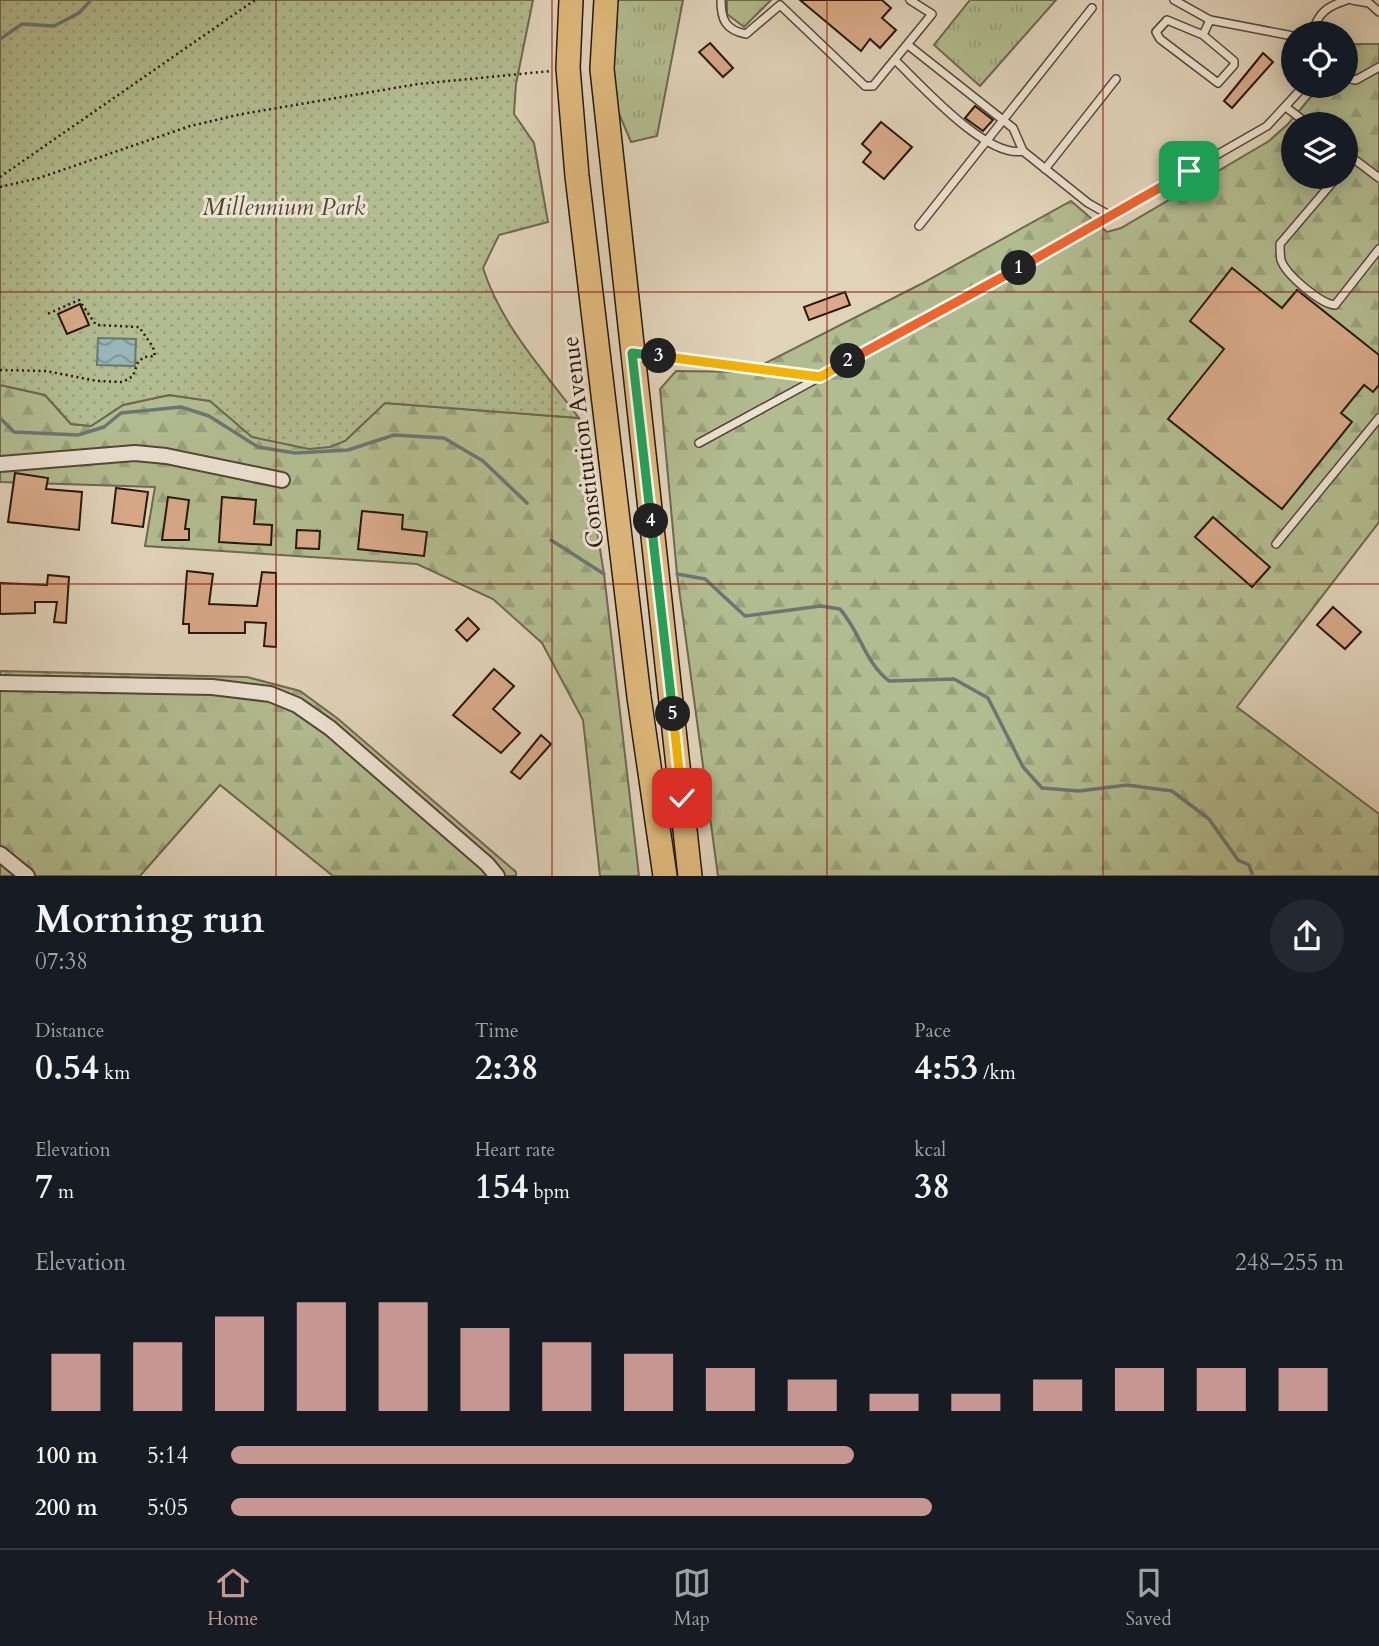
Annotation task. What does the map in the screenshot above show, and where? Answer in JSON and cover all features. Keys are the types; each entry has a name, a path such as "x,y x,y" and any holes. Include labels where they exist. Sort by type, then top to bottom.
{"main road":[{"name":"Constitution Avenue","path":"571,0 568,68 639,697 663,869"},
{"path":"606,0 602,69 690,876"}],"street":[{"path":"0,464 135,453 166,456 282,480"},
{"path":"0,683 212,687 270,694 298,705 330,728 487,864 497,876"},
{"path":"0,854 27,876"}],"lane":[{"path":"721,0 721,17 727,26 746,34 780,5 865,86 873,86 932,14 910,0"},
{"path":"1174,0 1210,20 1281,34"},
{"path":"1316,21 1329,6 1350,0 1369,3 1379,12"},
{"path":"919,226 1092,8"},
{"path":"1167,20 1203,35 1234,61 1234,65 1218,83 1160,39 1156,32 1167,20"},
{"path":"1203,35 1210,20"},
{"path":"908,45 1004,119 1020,138 1023,151 1088,203 1111,216"},
{"path":"895,61 986,142 1005,152 1023,151"},
{"path":"1358,78 1379,67"},
{"path":"1045,169 1116,79"},
{"path":"699,443 1111,216 1267,126 1295,98"},
{"path":"1287,108 1292,112"},
{"path":"1358,163 1379,178"},
{"path":"1327,189 1280,244 1280,258 1286,270 1325,304 1335,305 1379,249"},
{"path":"632,353 820,377"},
{"path":"1276,544 1379,418"}],"path":[{"path":"0,177 255,0"},
{"path":"0,187 39,178 190,126 242,114 405,86 517,77 568,68"},
{"path":"0,370 46,371 97,381 123,382 133,376 138,362 144,357 155,356 153,347 139,327 96,326 79,300 45,315"}],"green space":[{"name":"Millennium Park","path":"0,0 533,0 516,84 514,114 534,143 548,222 499,235 483,268 512,328 579,418 385,403 345,441 330,447 309,449 252,437 210,401 169,395 123,405 91,426 71,424 45,395 0,385"},
{"path":"615,0 683,0 657,136 631,142 612,97"},
{"path":"727,0 771,0 744,27 727,14"},
{"path":"970,0 1056,0 980,86 934,45"},
{"path":"1358,44 1379,44 1379,522 1237,707 1379,814 1379,876 718,876 677,574 660,389 676,371 748,372 921,284 1071,201 1107,232 1121,228 1269,141 1281,130 1281,189 1358,189 1358,112 1298,112 1310,98 1358,98"},
{"path":"0,385 45,395 71,424 91,426 123,405 169,395 210,401 227,414 345,441 385,403 579,418 604,574 639,876 600,876 583,720 542,643 493,599 417,564 145,546 155,487 0,482"},
{"path":"0,671 247,677 300,691 337,718 516,872 516,876 333,876 220,785 140,876 0,876"}],"water":[{"path":"98,338 136,339 135,366 97,365"}],"building":[{"path":"800,0 882,0 891,8 882,18 896,30 880,48 870,39 861,51"},
{"path":"710,43 733,68 723,77 699,52"},
{"path":"1263,53 1273,62 1232,108 1224,101"},
{"path":"975,106 993,120 983,131 965,118"},
{"path":"881,122 912,147 884,179 863,162 871,152 862,144"},
{"path":"1232,268 1282,308 1297,290 1379,355 1379,385 1373,392 1364,385 1341,413 1352,422 1282,509 1168,419 1224,349 1190,321"},
{"path":"845,292 850,305 809,320 804,307"},
{"path":"80,304 89,325 67,334 58,314"},
{"path":"15,473 48,478 46,489 82,492 79,530 8,522"},
{"path":"116,488 148,492 143,527 112,523"},
{"path":"168,497 189,500 185,529 189,529 189,540 162,540"},
{"path":"222,497 256,500 254,524 272,525 271,545 219,542"},
{"path":"362,511 403,515 402,529 427,532 424,556 358,549"},
{"path":"1213,517 1270,567 1252,587 1195,537"},
{"path":"297,530 320,531 319,549 296,548"},
{"path":"187,571 213,574 209,604 257,606 262,572 276,573 276,647 264,646 266,623 245,622 245,633 189,633 189,624 183,624"},
{"path":"48,575 69,577 66,623 54,622 57,602 35,602 35,613 0,614 0,583 47,585"},
{"path":"1333,607 1361,632 1345,649 1317,625"},
{"path":"468,618 479,629 467,641 456,630"},
{"path":"494,669 514,686 493,709 520,733 501,753 453,715"},
{"path":"541,735 551,744 520,779 511,772"}],"waterway":[{"path":"0,39 22,24 54,26 79,13 91,0"},
{"path":"0,418 14,432 78,435 104,427 121,413 181,407 209,416 258,447 295,453 348,450 394,435 444,438 483,461 527,503"},
{"path":"551,540 604,574"},
{"path":"677,574 705,579 745,616 821,606 840,609 874,665 889,681 954,679 988,698 1023,767 1042,788 1079,791 1127,785 1172,791 1209,819 1238,860 1249,865 1253,876"}],"route":[{"path":"682,798 632,353 820,377 1027,264 1189,171"}]}
